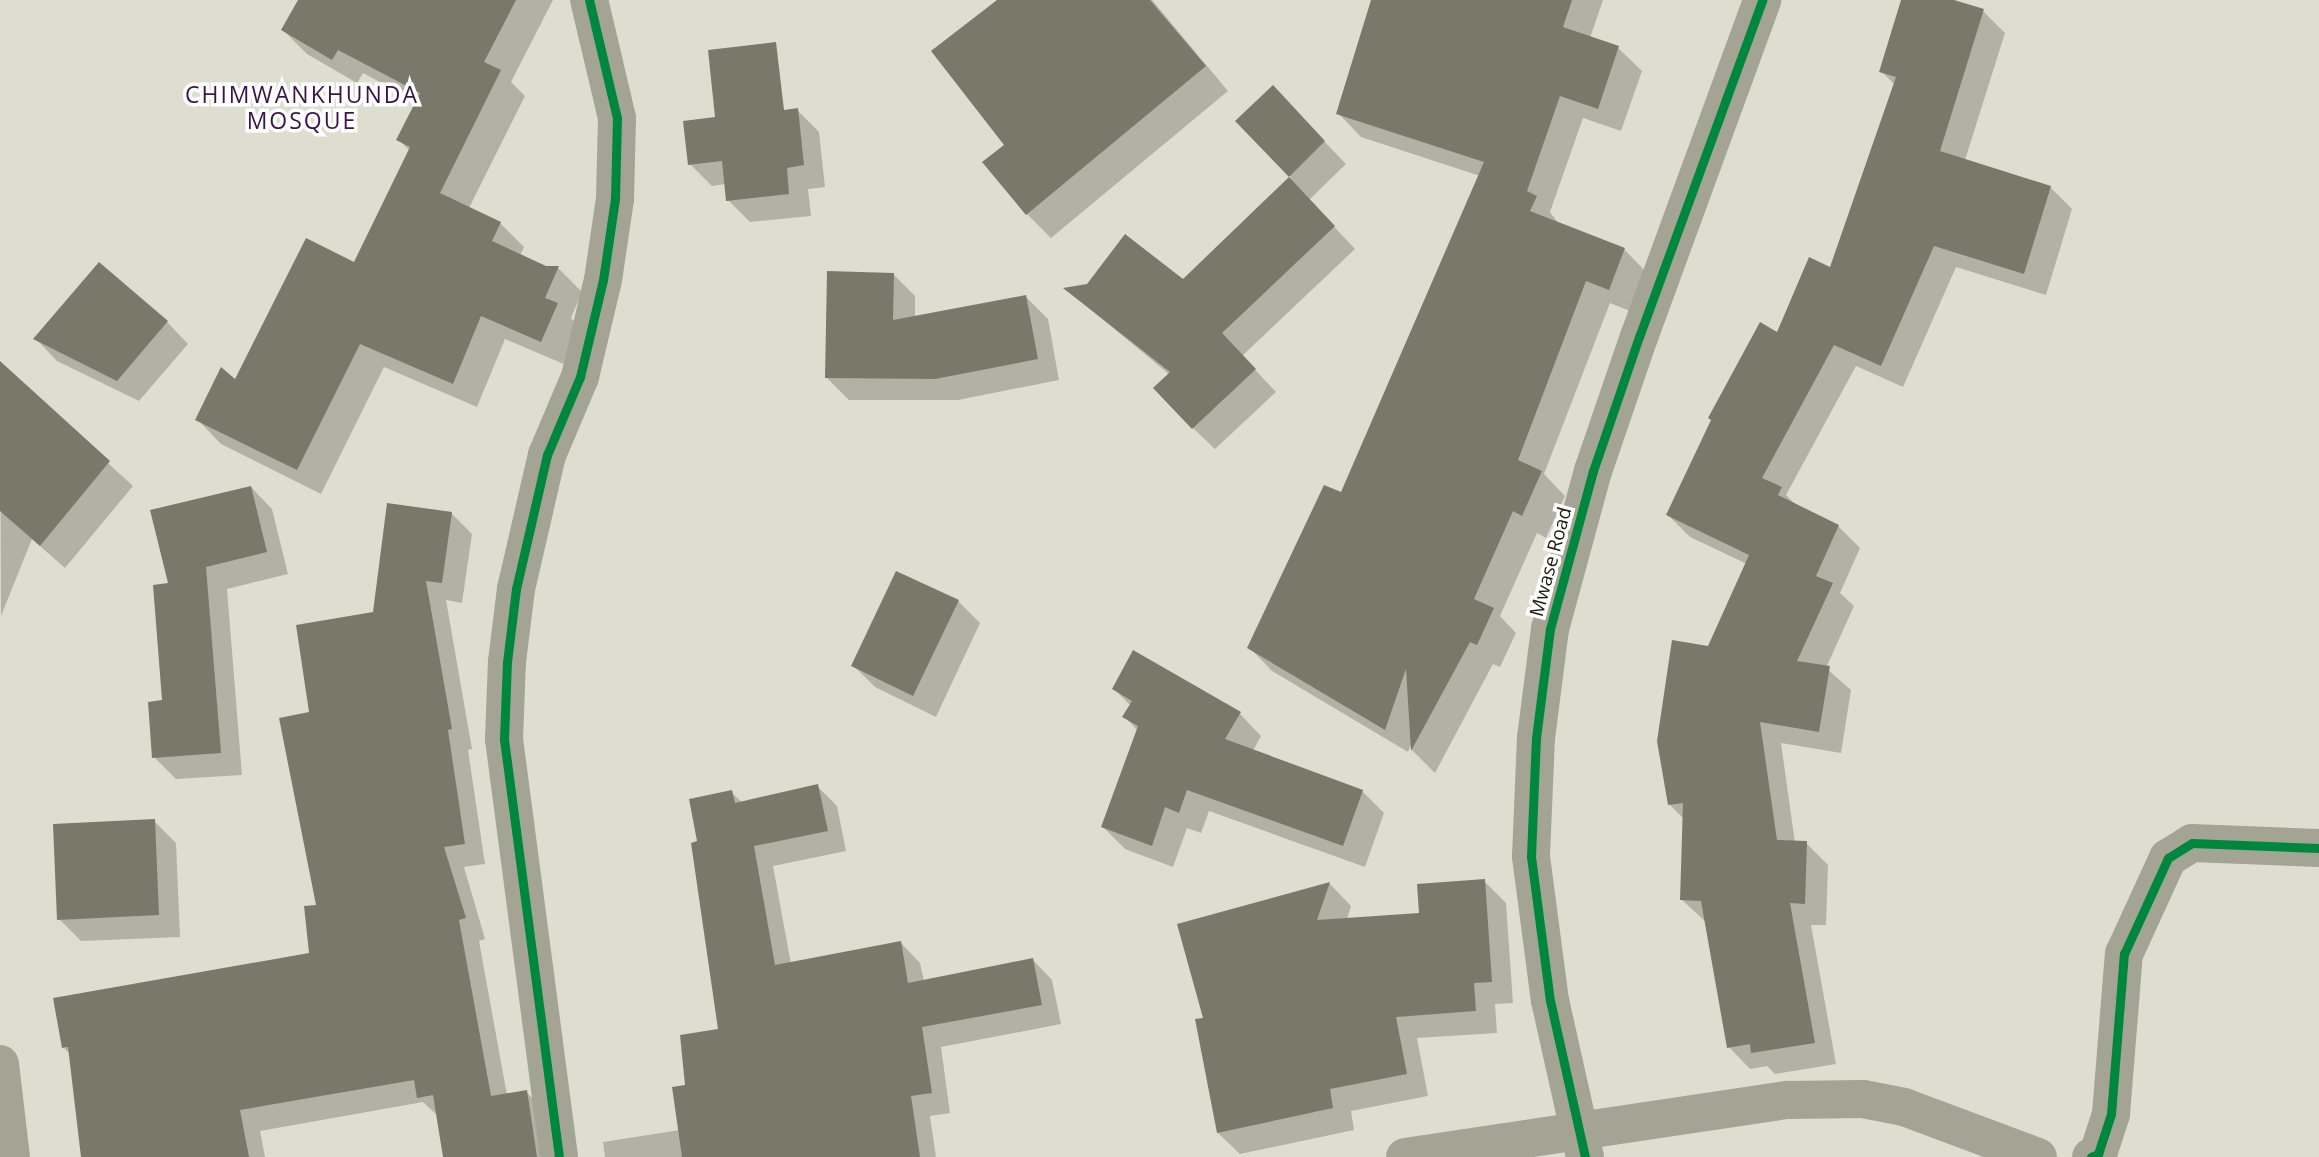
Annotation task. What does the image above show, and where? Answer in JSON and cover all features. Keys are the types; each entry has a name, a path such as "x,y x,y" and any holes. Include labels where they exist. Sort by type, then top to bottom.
{"street":[{"path":"559,1157 504,739 507,662 516,589 547,455 580,377 603,280 615,199 617,118 589,0"},
{"name":"Mwase Road","path":"1582,1144 1550,1001 1531,856 1536,738 1550,629 1593,471 1762,0"},
{"path":"2091,1157 2098,1154 2111,1114 2124,954 2168,858 2192,843 2319,848"},
{"path":"0,1064 10,1157"},
{"path":"1405,1157 1582,1144 1788,1100 1863,1099 1904,1107 2038,1157"}],"building":[{"path":"298,0 516,0 484,62 501,70 440,193 501,222 492,241 546,266 559,266 545,298 558,303 541,342 481,316 453,384 360,344 297,470 195,420 221,367 235,379 306,238 354,262 410,147 396,140 420,93 338,50 332,60 281,30"},
{"path":"997,0 1150,0 1206,66 1026,215 982,162 1004,145 931,51"},
{"path":"1371,0 1572,0 1563,27 1619,46 1598,109 1560,96 1527,191 1537,196 1530,211 1625,248 1609,290 1586,281 1518,460 1542,471 1522,516 1513,511 1474,599 1494,608 1477,645 1470,642 1411,751 1406,669 1385,730 1247,648 1324,485 1341,492 1484,162 1336,114"},
{"path":"1901,0 1954,0 1984,9 1940,151 2051,186 2024,274 1934,246 1881,366 1834,345 1762,478 1782,487 1778,495 1839,525 1816,576 1833,583 1797,661 1830,666 1819,732 1760,722 1777,840 1807,841 1805,904 1790,903 1815,1043 1751,1053 1750,1044 1727,1048 1701,901 1680,900 1683,803 1668,805 1657,741 1672,640 1708,646 1749,555 1666,515 1711,420 1708,418 1760,322 1777,332 1809,257 1830,267 1896,77 1879,72"},
{"path":"776,42 784,110 798,108 804,165 787,168 789,194 726,201 722,161 688,165 683,121 715,117 708,50"},
{"path":"1273,85 1325,141 1289,177 1235,121"},
{"path":"1289,177 1335,226 1222,333 1256,369 1192,429 1153,388 1170,372 1063,288 1087,284 1125,234 1183,279"},
{"path":"99,262 168,321 117,381 33,339"},
{"path":"827,271 894,273 893,320 1026,295 1038,359 935,379 825,378"},
{"path":"0,361 110,461 40,546 0,511"},
{"path":"251,486 267,552 206,567 221,753 152,758 148,702 162,700 153,585 168,583 150,510"},
{"path":"387,503 452,512 442,583 426,581 452,729 448,730 465,844 444,847 466,918 459,920 491,1096 527,1090 537,1157 443,1157 433,1095 417,1098 414,1080 240,1110 249,1157 81,1157 68,1047 62,1048 53,998 309,953 304,906 316,905 279,718 309,712 296,625 373,612"},
{"path":"896,571 959,600 913,696 851,666"},
{"path":"1133,650 1241,712 1225,739 1363,790 1343,846 1187,790 1179,813 1165,807 1152,846 1101,827 1138,726 1122,717 1132,701 1112,689"},
{"path":"818,784 828,831 754,846 775,965 901,941 908,983 1033,958 1042,1005 922,1027 932,1093 911,1096 920,1157 682,1157 672,1087 685,1085 680,1035 718,1029 691,843 697,841 689,799 732,790 735,803"},
{"path":"155,819 159,915 57,920 53,824"},
{"path":"1485,879 1492,982 1474,983 1476,1011 1396,1017 1407,1074 1330,1089 1333,1108 1217,1133 1195,1019 1203,1018 1177,924 1330,882 1317,920 1419,913 1417,884"}],"cycle path":[{"path":"559,1157 504,739 507,662 516,589 547,455 580,377 603,280 615,199 617,118 589,0"},
{"path":"1585,1157 1550,1001 1531,856 1536,738 1550,629 1593,471 1762,0"},
{"path":"2091,1157 2098,1154 2111,1114 2124,954 2168,858 2192,843 2319,848"}],"district":[{"name":"CHIMWANKHUNDA MOSQUE","path":"302,107"}]}
